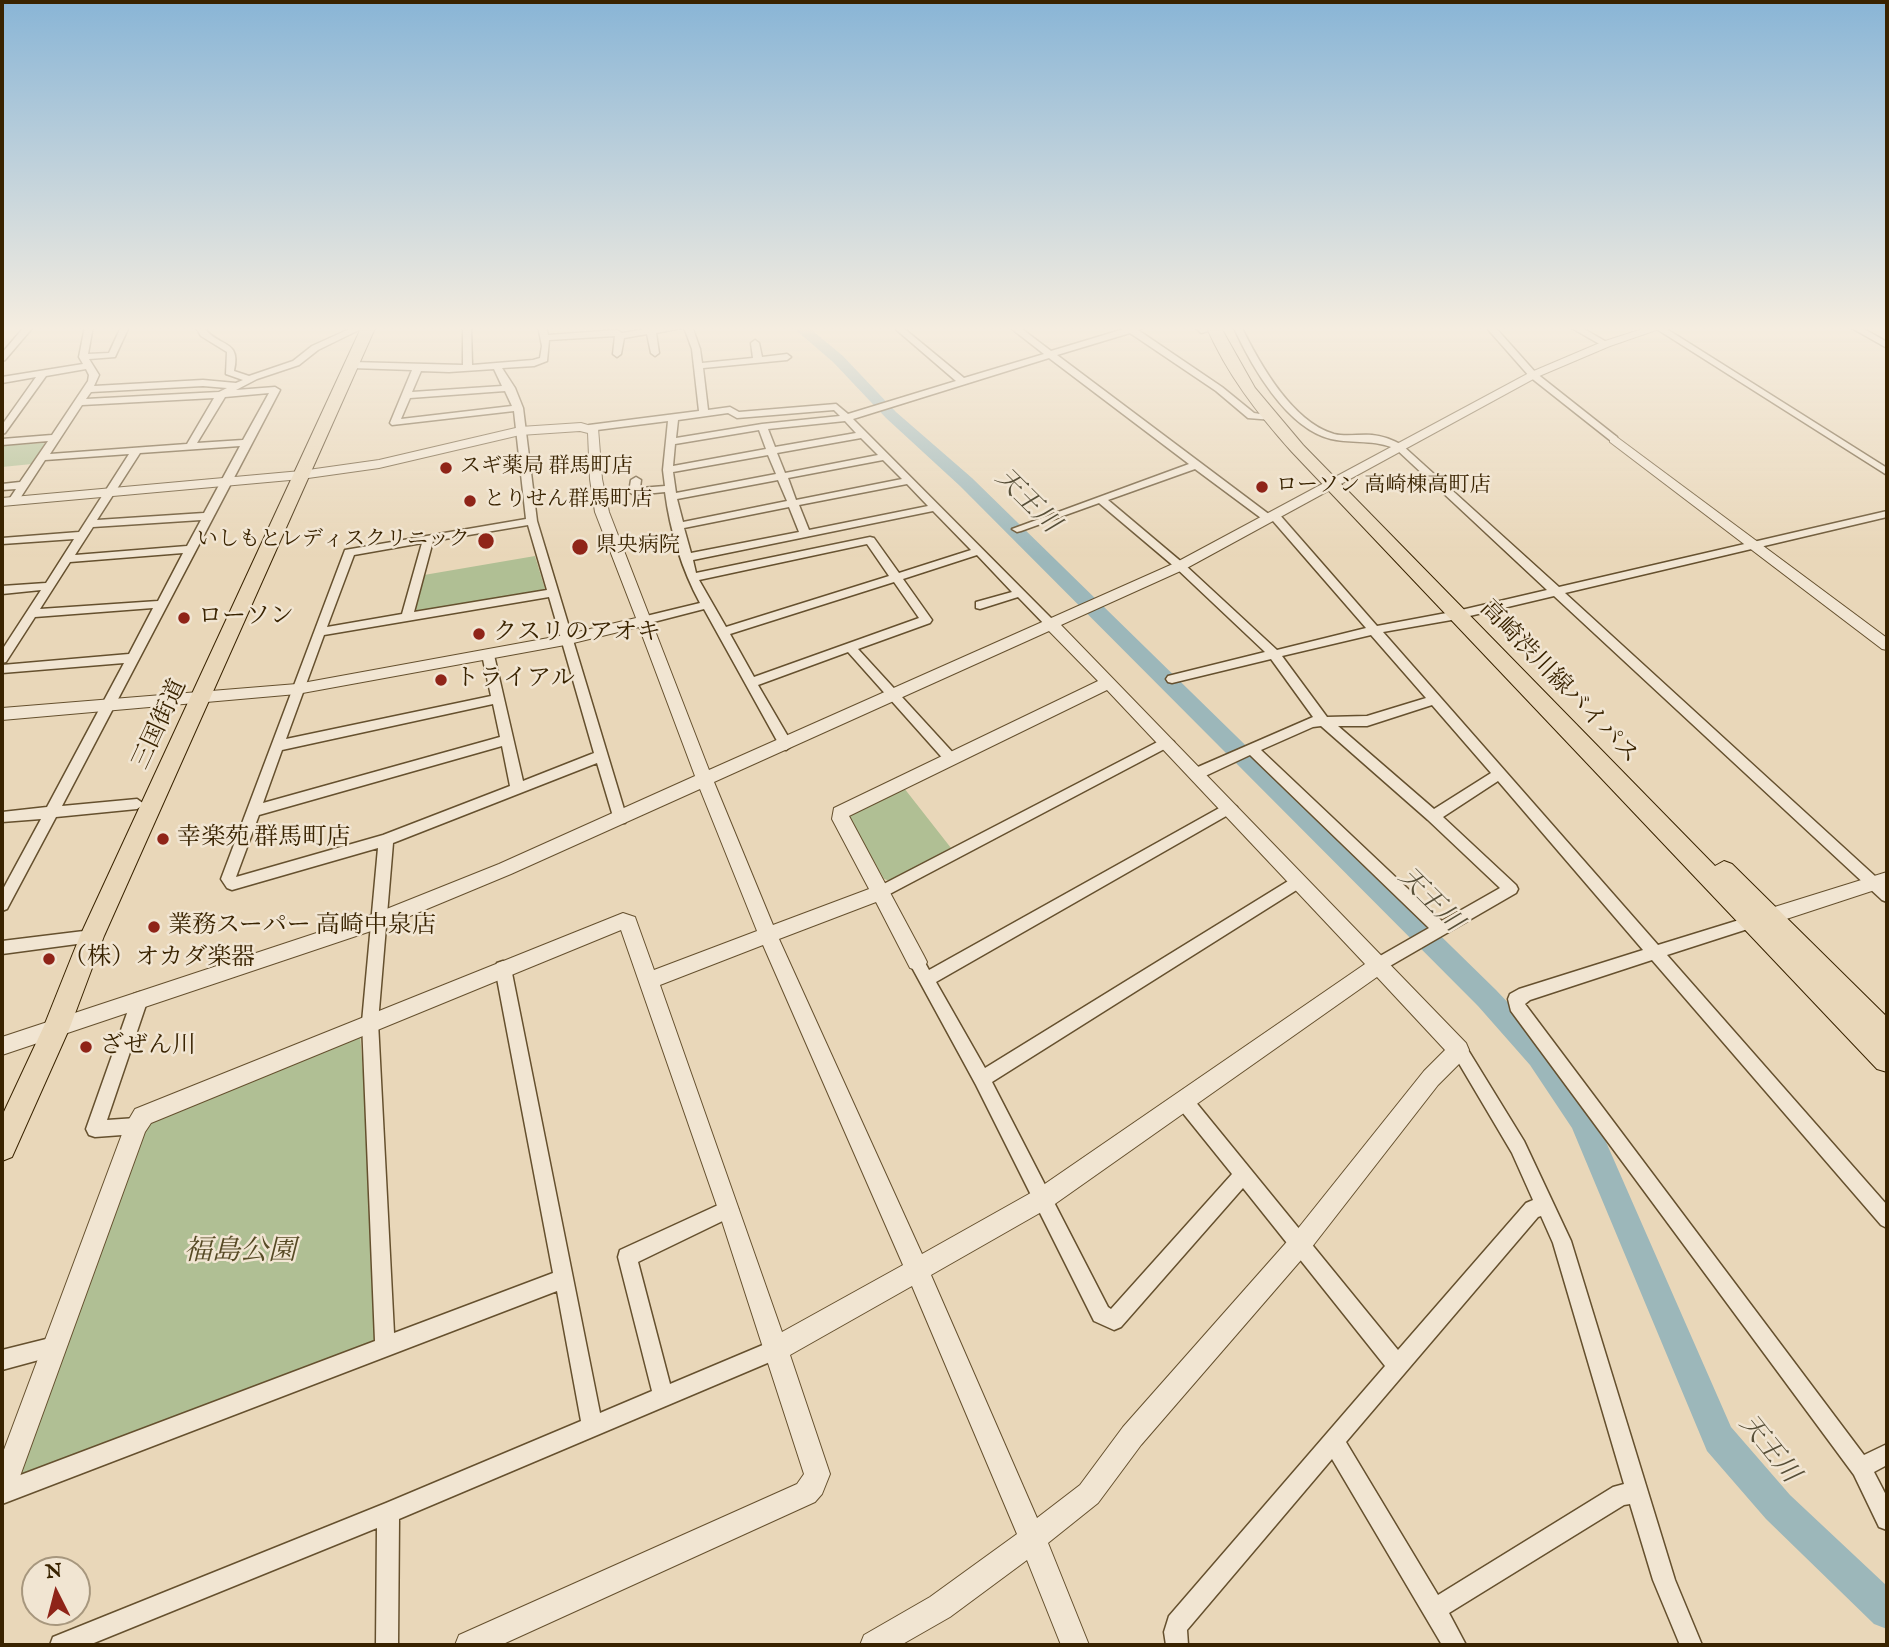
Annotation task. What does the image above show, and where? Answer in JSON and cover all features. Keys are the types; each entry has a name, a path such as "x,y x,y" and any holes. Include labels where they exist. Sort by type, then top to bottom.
{"main road":[{"name":"三国街道","path":"2,1147 57,1027 92,936 203,697 334,403"},
{"name":"高崎渋川線バイパス","path":"1259,403 1270,418 1761,919 1887,1060"},
{"name":"高崎渋川線バイパス","path":"1271,403 1335,483"},
{"name":"高崎渋川線バイパス","path":"1761,919 1887,1035"}],"street":[{"path":"2,431 22,403"},
{"path":"7,502 24,485 79,403"},
{"path":"190,447 218,403"},
{"path":"2,905 6,887 52,812 268,403"},
{"path":"403,403 395,423 518,408"},
{"path":"516,403 532,521 551,593 620,819"},
{"path":"703,403 704,413"},
{"path":"670,442 846,417 893,403"},
{"path":"1114,403 1196,465 1272,517 1374,630 1887,1219"},
{"path":"1235,403 1251,416 1270,418"},
{"path":"1286,403 1293,411 1328,435 1378,437 1399,447 1555,592 1883,886"},
{"path":"2,1046 379,920 620,819 1180,566 1481,403"},
{"path":"1568,403 1754,544 1881,634 1887,645"},
{"path":"1779,403 1887,472"},
{"path":"7,502 301,475 379,464 520,431 589,428 730,410 737,415 836,407 1109,682 1459,1050 1518,1147 1567,1256 1674,1609 1691,1645"},
{"path":"673,418 668,470 685,558 706,605 786,745"},
{"path":"762,427 806,534"},
{"path":"589,428 596,433 596,480 603,512 703,780 768,936 1034,1539 1075,1645"},
{"path":"668,470 865,434"},
{"path":"2,442 55,438"},
{"path":"44,457 247,443"},
{"path":"2,659 8,642 49,586 137,450"},
{"path":"636,480 634,492 671,493 782,477 885,457"},
{"path":"1017,529 1196,465"},
{"path":"678,526 907,481"},
{"path":"2,487 24,485"},
{"path":"61,1645 388,1513 777,1349 1044,1198 1377,965 1511,890 1433,816 1322,720 1273,653 1180,566 1100,499"},
{"path":"685,558 935,508"},
{"path":"1172,679 1273,653 1374,630 1462,614 1887,514"},
{"path":"89,524 207,516"},
{"path":"532,521 349,552 228,879 232,884 386,840 600,756"},
{"path":"2,541 82,535"},
{"path":"407,617 428,540"},
{"path":"692,578 870,540 926,620 750,683"},
{"path":"66,559 189,549"},
{"path":"723,632 979,551"},
{"path":"2,590 49,586"},
{"path":"320,632 551,593"},
{"path":"981,604 1020,593"},
{"path":"30,614 162,604"},
{"path":"2,714 297,689 565,640 706,605"},
{"path":"850,647 951,759"},
{"path":"488,655 518,789"},
{"path":"2,669 133,658"},
{"path":"1109,682 840,813 841,819 982,1079 1101,1314 1114,1320 1242,1176"},
{"path":"277,746 497,699"},
{"path":"1196,774 1311,722 1367,721 1434,700"},
{"path":"253,811 507,740"},
{"path":"648,981 880,892 1167,742"},
{"path":"1248,749 1438,931"},
{"path":"1433,816 1499,774"},
{"path":"2,817 137,804"},
{"path":"927,979 1230,807"},
{"path":"386,840 370,1022 386,1347"},
{"path":"982,1079 1298,882"},
{"path":"1883,886 1761,919 1516,999 1517,1006 1861,1468 1887,1518"},
{"path":"2,1491 136,1126 143,1116 623,921 628,923 729,1209 817,1474 806,1493 470,1645"},
{"path":"2,948 92,936"},
{"path":"503,968 593,1428"},
{"path":"136,1126 95,1129 140,999"},
{"path":"874,1645 940,1607 1034,1539 1089,1494 1132,1436 1300,1244 1431,1078 1459,1050"},
{"path":"1184,1101 1398,1366"},
{"path":"1177,1645 1177,1624 1532,1209 1546,1205"},
{"path":"664,1398 627,1257 729,1209"},
{"path":"2,1491 562,1279"},
{"path":"2,1360 54,1347"},
{"path":"1334,1442 1455,1645"},
{"path":"1861,1468 1887,1454"},
{"path":"1435,1609 1621,1494 1638,1492"},
{"path":"387,1645 388,1513"}],"green space":[{"path":"45,444 32,464 2,467 2,446"},
{"path":"535,556 545,589 542,592 419,612 414,609 424,575"},
{"path":"904,788 951,848 890,881 884,879 849,817 851,813"},
{"name":"福島公園","path":"360,1034 385,1347 2,1493 57,1339 145,1124"}],"waterway":[{"name":"天王川","path":"880,403 966,482 1487,998 1540,1056 1582,1119 1719,1439 1778,1507 1887,1611"}],"place":[{"name":"スギ薬局 群馬町店","path":"446,468"},
{"name":"ローソン 高崎棟高町店","path":"1262,487"},
{"name":"とりせん群馬町店","path":"470,501"},
{"name":"いしもとレディスクリニック","path":"486,541"},
{"name":"県央病院","path":"580,547"},
{"name":"ローソン","path":"184,618"},
{"name":"クスリのアオキ","path":"479,634"},
{"name":"トライアル","path":"441,680"},
{"name":"幸楽苑 群馬町店","path":"163,839"},
{"name":"業務スーパー 高崎中泉店","path":"154,927"},
{"name":"（株）オカダ楽器","path":"49,959"},
{"name":"ざぜん川","path":"86,1047"}]}
